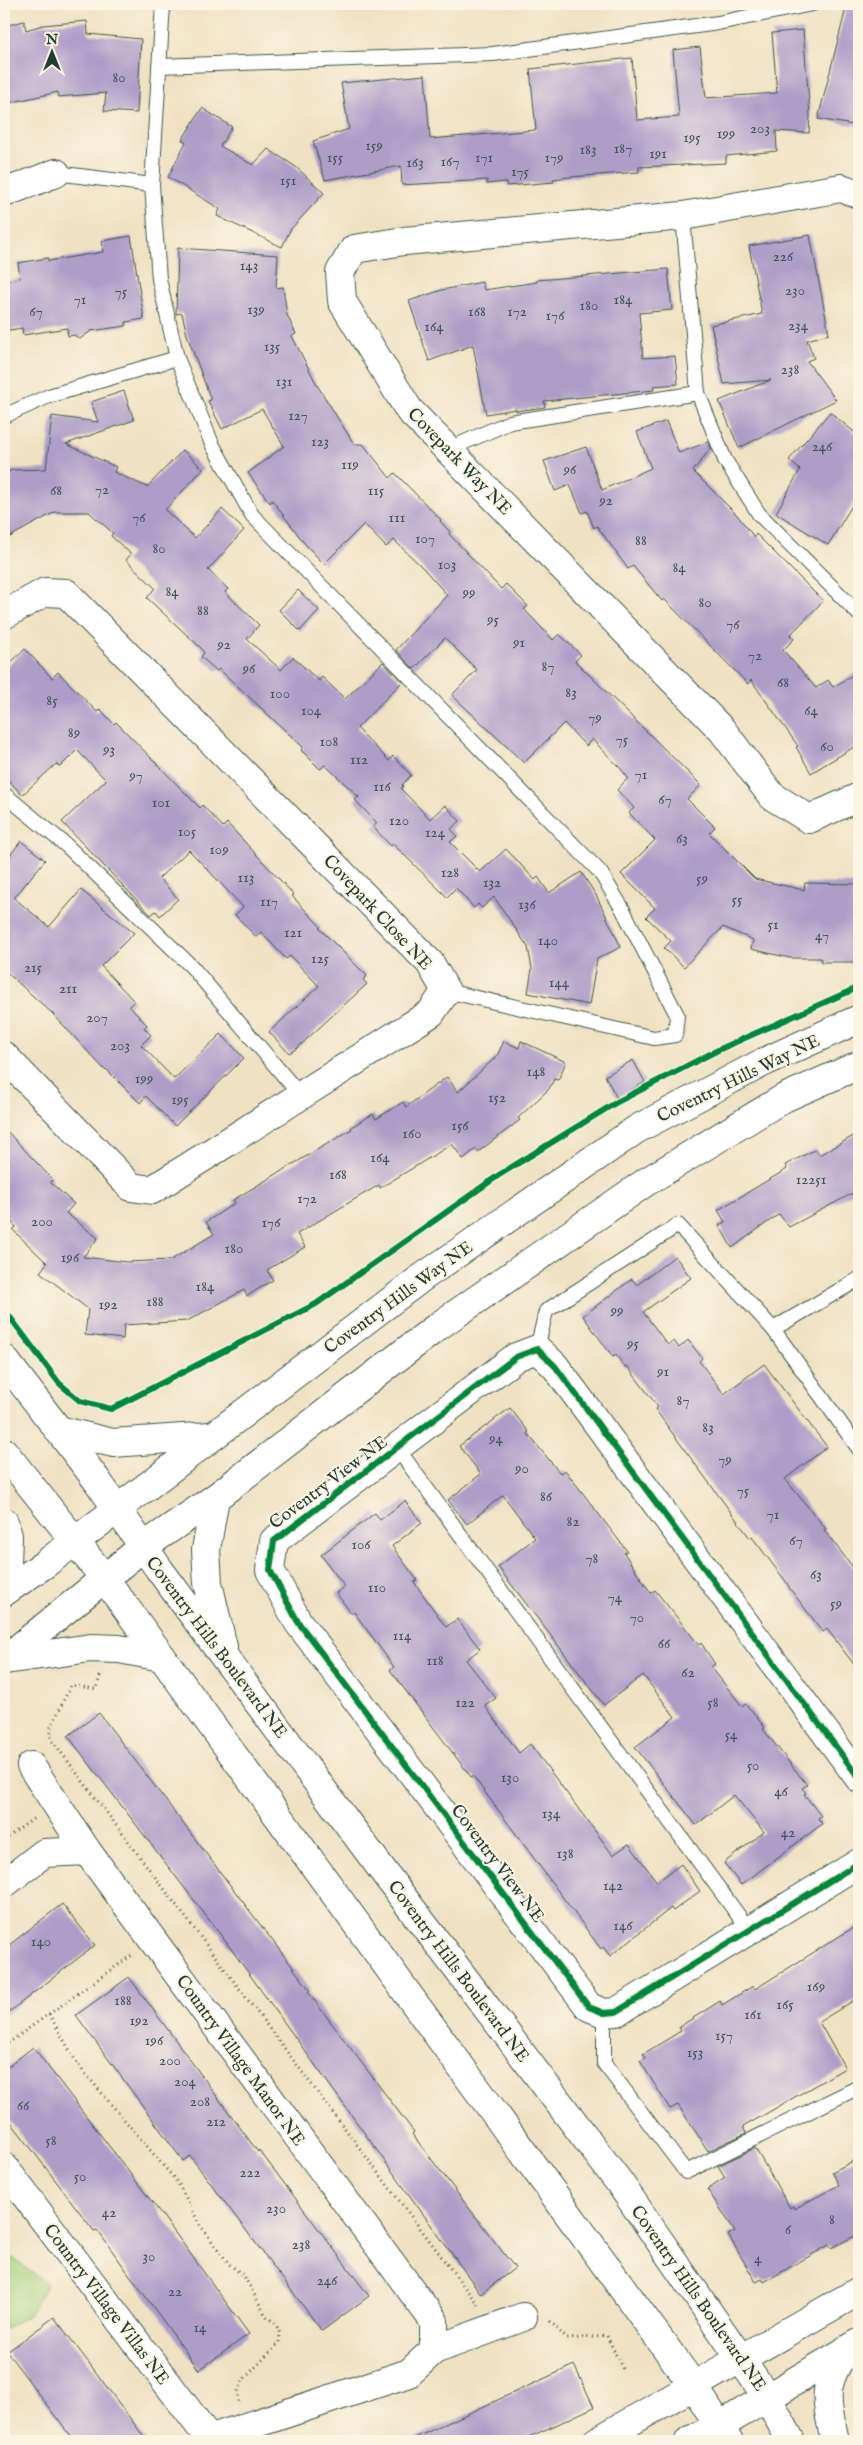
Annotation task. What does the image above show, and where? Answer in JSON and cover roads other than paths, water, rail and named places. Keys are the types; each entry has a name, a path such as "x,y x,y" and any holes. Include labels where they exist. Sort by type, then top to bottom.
{"street":[{"path":"4,194 56,173"},
{"name":"Covepark Way NE","path":"859,194 840,188 683,216 404,241 354,249 340,272 342,301 409,410 722,730 772,796 809,819 859,797"},
{"name":"Covepark Close NE","path":"4,615 45,592 66,593 430,962 446,991"},
{"path":"4,1056 131,1187 152,1190 431,1013 446,991"},
{"name":"Coventry Hills Way NE","path":"5,1591 45,1564 210,1436 420,1279 637,1129 764,1062 859,1019"},
{"path":"4,1660 143,1546 214,1498 437,1327 646,1182 784,1098 859,1065"},
{"path":"537,1349 555,1366 859,1778"},
{"name":"Coventry View NE","path":"537,1349 516,1356 274,1541 270,1570 298,1622 588,2007 604,2014"},
{"path":"4,1359 117,1508"},
{"path":"59,1430 114,1442 210,1436"},
{"path":"4,1452 105,1579 693,2385 725,2433"},
{"path":"214,1498 206,1550 208,1575 226,1658"},
{"name":"Coventry Hills Boulevard NE","path":"117,1508 226,1658 619,2182 767,2397 791,2441"},
{"path":"4,1522 8,1536 5,1591"},
{"path":"4,1660 91,1648 119,1649 162,1657"},
{"name":"Country Village Manor NE","path":"31,1766 87,1851 434,2321 434,2350"},
{"path":"4,1884 44,1853 87,1851"},
{"path":"604,2014 616,2012 859,1863"},
{"name":"Country Village Villas NE","path":"4,2167 210,2440"},
{"path":"597,2441 859,2291"},
{"path":"210,2440 409,2373 434,2350 535,2317"},
{"path":"689,2441 725,2433 767,2397 853,2346"},
{"path":"835,2441 829,2412 828,2383 835,2366 853,2346"}],"lane":[{"path":"163,4 152,185 159,280 178,358 212,444 252,514 600,872 622,908 677,1015 675,1036 654,1038 446,991"},
{"path":"159,66 493,54 718,23 812,4"},
{"path":"56,173 152,185"},
{"path":"683,216 698,393 725,460 759,514 859,614"},
{"path":"4,416 49,396 178,358"},
{"path":"447,450 510,422 698,393"},
{"path":"4,794 67,846 192,967 300,1095"},
{"path":"537,1349 546,1311 678,1225 773,1329 859,1449"},
{"path":"773,1329 859,1279"},
{"path":"397,1448 748,1930"},
{"path":"604,2014 604,2063 686,2172 859,2087"}]}
